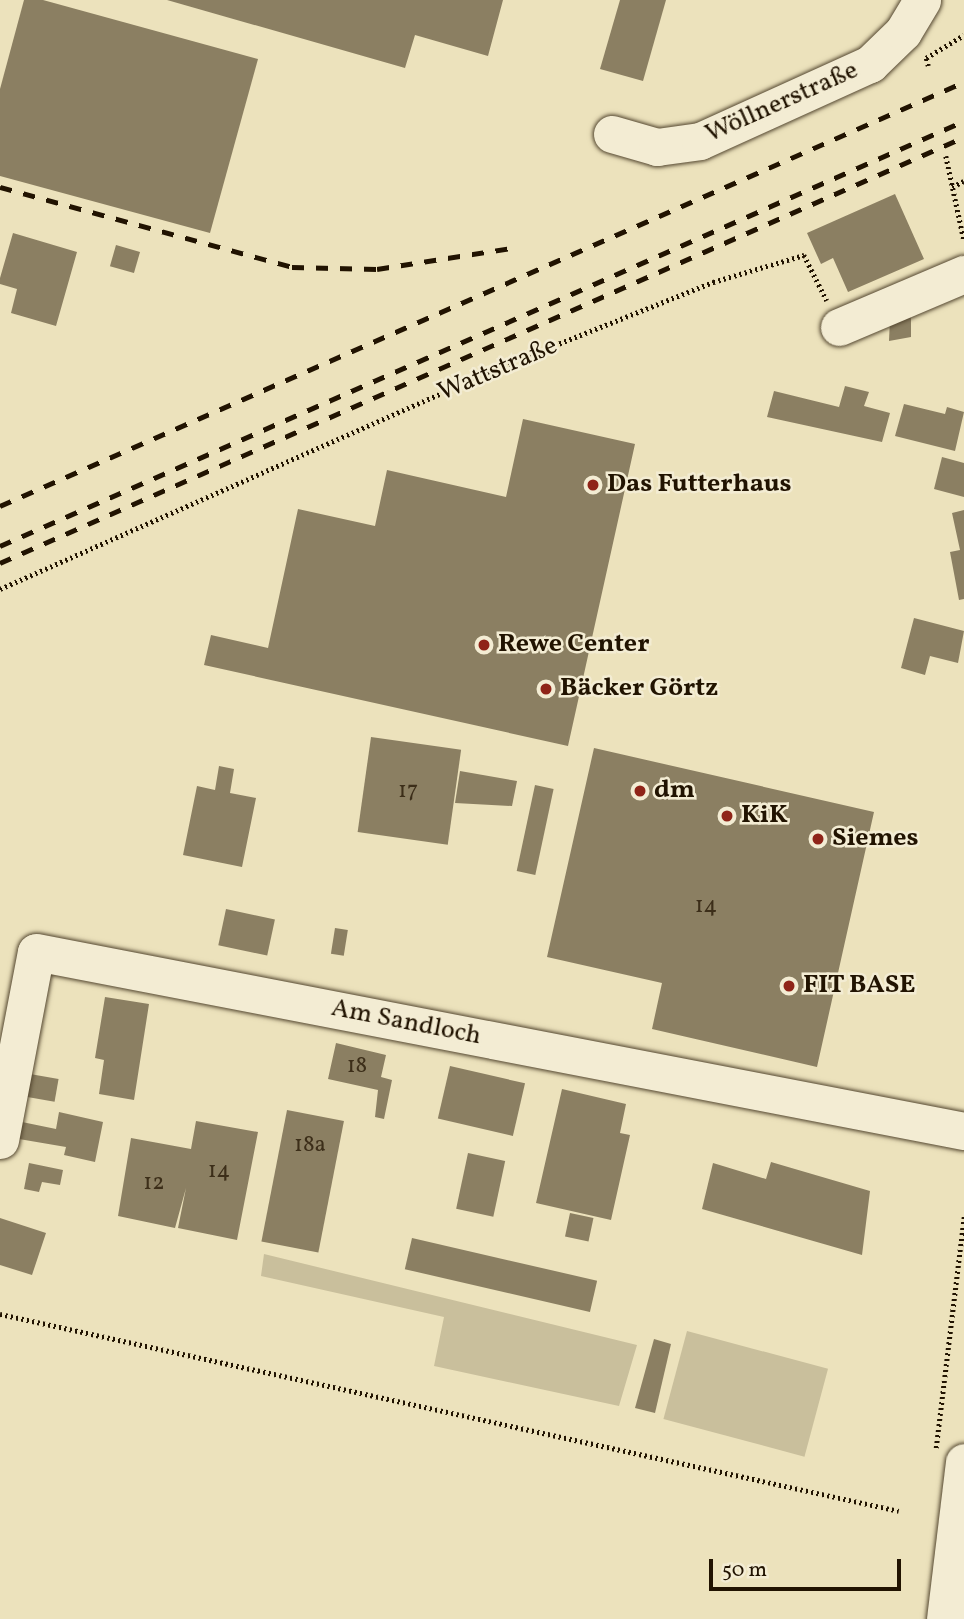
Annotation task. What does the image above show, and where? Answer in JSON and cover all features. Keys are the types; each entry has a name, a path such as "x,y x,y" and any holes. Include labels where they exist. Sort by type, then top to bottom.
{"street":[{"name":"Wöllnerstraße","path":"612,134 657,147 700,141 870,64 903,32 922,0"},
{"path":"839,327 964,274"},
{"name":"Am Sandloch","path":"0,1140 36,952 964,1131"},
{"path":"945,1619 950,1457"}],"path":[{"path":"928,66 926,58 964,35"},
{"path":"946,156 964,240"},
{"path":"952,187 964,181"},
{"name":"Wattstraße","path":"0,589 498,368 713,282 804,255 839,327"},
{"path":"950,1457 964,1216"},
{"path":"0,1314 899,1511"}],"shaded area":[{"path":"264,1254 637,1345 619,1406 434,1366 444,1317 261,1276"},
{"path":"687,1331 828,1369 804,1457 663,1419"}],"building":[{"path":"24,0 43,0 258,59 210,233 0,176 0,89"},
{"path":"167,0 503,0 488,56 415,35 405,68"},
{"path":"620,0 666,0 643,81 600,69"},
{"path":"895,194 924,259 848,292 833,258 821,264 807,233"},
{"path":"13,233 77,252 56,326 11,313 17,289 0,284 0,278"},
{"path":"116,245 140,252 134,273 110,266"},
{"path":"911,308 911,337 889,341 890,318"},
{"path":"845,386 869,392 864,406 890,413 882,442 767,417 774,391 839,407"},
{"path":"904,404 945,414 947,407 964,412 955,451 895,436"},
{"path":"523,419 635,444 568,746 204,665 211,635 268,648 298,509 375,526 387,470 506,497"},
{"path":"942,457 964,463 964,497 934,489"},
{"path":"964,510 964,599 959,600 950,552 960,550 952,513"},
{"path":"914,618 964,631 958,663 930,656 925,675 901,668"},
{"path":"371,737 461,750 448,845 358,832"},
{"path":"594,748 874,812 817,1067 652,1029 662,983 547,957"},
{"path":"219,766 234,769 230,793 256,798 242,867 183,855 197,786 215,790"},
{"path":"460,771 517,781 512,806 455,803"},
{"path":"535,785 554,789 535,875 517,871"},
{"path":"226,909 275,919 267,956 218,945"},
{"path":"335,928 348,930 344,956 331,954"},
{"path":"105,997 149,1004 134,1100 99,1094 104,1060 95,1058"},
{"path":"336,1043 386,1055 381,1077 392,1080 384,1119 375,1117 378,1090 328,1079"},
{"path":"450,1066 525,1083 513,1136 438,1119"},
{"path":"30,1074 59,1079 55,1102 26,1097"},
{"path":"562,1089 626,1104 620,1133 630,1135 611,1220 536,1203"},
{"path":"287,1110 344,1121 318,1253 261,1242"},
{"path":"59,1112 103,1122 95,1162 64,1155 66,1147 19,1139 22,1122 56,1129"},
{"path":"196,1121 258,1132 237,1240 178,1228 186,1188 175,1228 118,1216 131,1138 191,1149"},
{"path":"468,1153 505,1161 493,1217 456,1209"},
{"path":"771,1162 870,1191 862,1255 702,1209 713,1163 766,1179"},
{"path":"29,1163 63,1170 60,1185 42,1182 39,1192 24,1189"},
{"path":"570,1213 593,1218 588,1241 565,1236"},
{"path":"0,1218 46,1233 32,1275 0,1265"},
{"path":"412,1238 597,1281 590,1312 405,1269"},
{"path":"654,1339 671,1344 655,1413 635,1408"}],"railway":[{"path":"0,506 964,82"},
{"path":"0,546 964,121"},
{"path":"0,563 964,137"},
{"path":"0,187 292,267 377,269 517,247"}],"place":[{"name":"Das Futterhaus","path":"593,485"},
{"name":"Rewe Center","path":"484,645"},
{"name":"Bäcker Görtz","path":"546,689"},
{"name":"dm","path":"640,791"},
{"name":"KiK","path":"727,816"},
{"name":"Siemes","path":"818,839"},
{"name":"FIT BASE","path":"789,986"}]}
